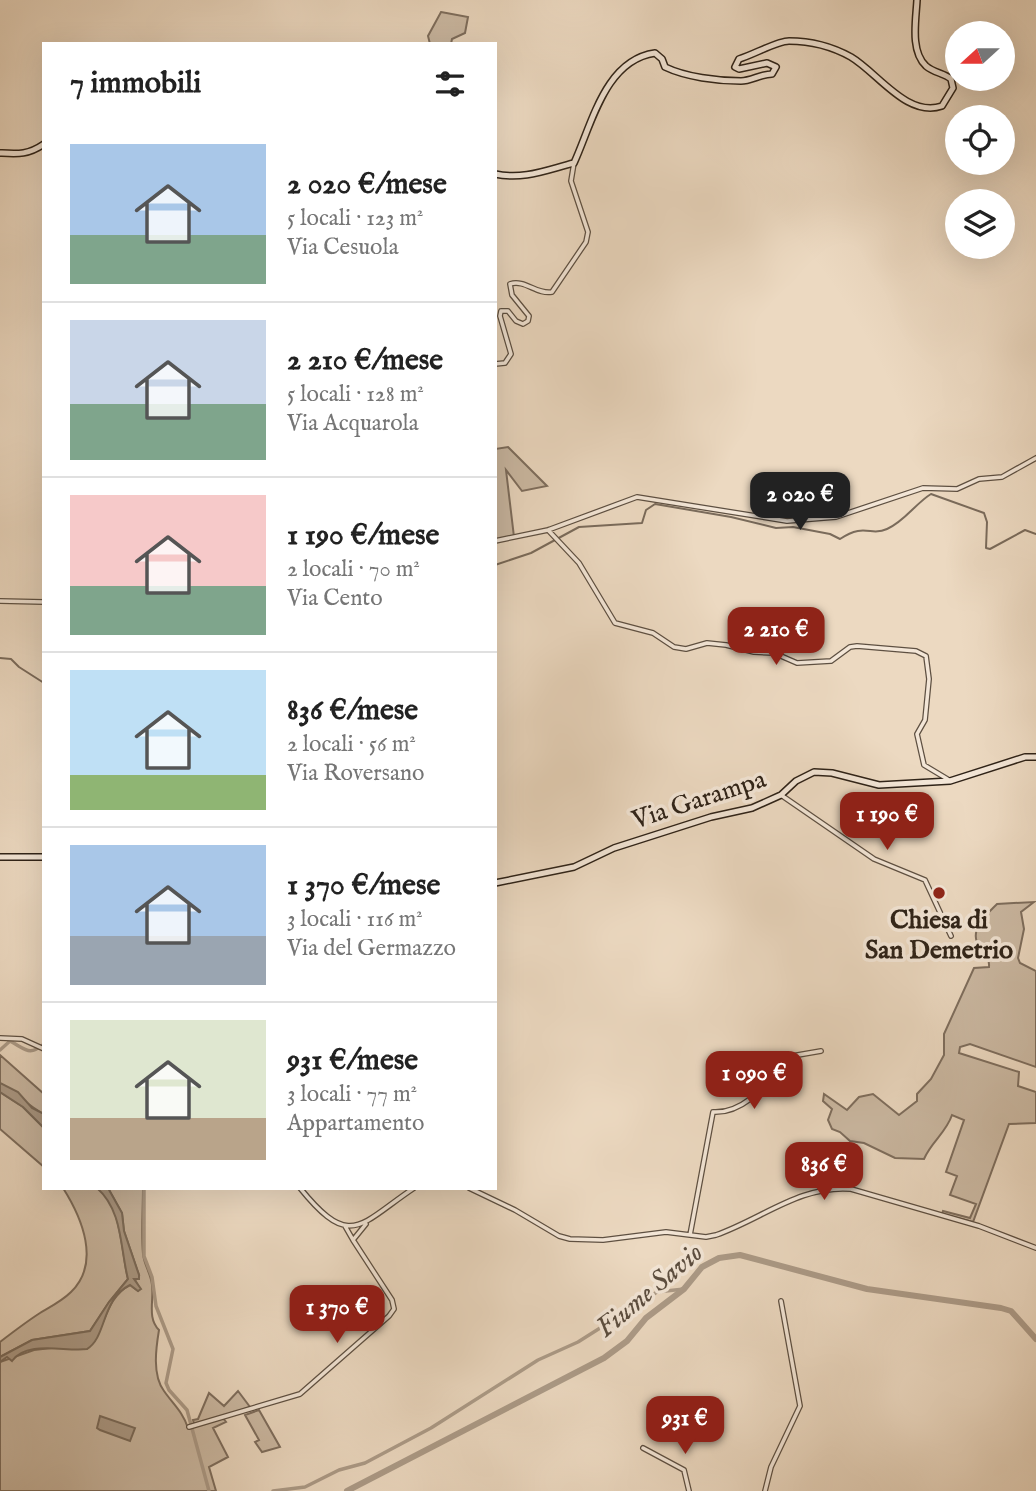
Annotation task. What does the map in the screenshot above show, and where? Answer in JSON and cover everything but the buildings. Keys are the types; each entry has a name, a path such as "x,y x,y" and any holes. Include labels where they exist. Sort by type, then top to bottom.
{"street":[{"path":"497,364 505,363 511,354 500,316 501,311 508,311 523,324 528,321 529,316 512,295 510,284 514,282 544,294 552,292 586,243 588,232 571,181 574,163 607,87 632,60 641,55 655,53 662,59 665,68 678,74 744,81 761,74 772,74 776,67 767,64 739,69 736,66 739,60 786,41 812,44 833,48 850,57 905,100 932,110 942,107 953,88 951,79 925,65 919,54 916,37 917,0"},
{"path":"0,153 22,155 42,145"},
{"path":"497,174 527,177 574,163"},
{"path":"497,541 548,530 627,499 646,496 775,520 836,517 923,488 957,489 979,479 1002,477 1036,458"},
{"path":"548,530 579,563 615,622 653,633 674,646 686,649 707,643 726,645 754,652 774,653 797,663 831,662 850,647 858,646 916,650 926,656 929,679 924,724 917,734 918,741 924,765 950,781"},
{"path":"0,601 42,602"},
{"name":"Via Garampa","path":"497,883 574,867 614,848 711,817 752,808 781,795 796,780 814,772 832,773 879,785 950,781 1025,757 1036,757"},
{"path":"781,795 874,859 925,880 951,936"},
{"path":"0,858 42,857"},
{"path":"0,1038 22,1039 42,1048"},
{"path":"690,1235 713,1112 719,1113 765,1088 792,1056 821,1051"},
{"path":"473,1190 515,1210 559,1236 603,1240 666,1232 716,1235 803,1194 835,1187 851,1189 979,1226 1036,1248"},
{"path":"302,1190 324,1215 345,1226 366,1224"},
{"path":"353,1240 366,1224 411,1190"},
{"path":"191,1426 300,1394 389,1316 394,1309 392,1300 345,1226"},
{"path":"765,1491 771,1467 800,1406 781,1301"},
{"path":"643,1448 684,1470 689,1491"}],"shaded area":[{"path":"441,12 468,17 465,33 452,39 451,42 430,42 428,36"},
{"path":"508,447 547,486 522,491 506,470 514,537 497,540 497,449"},
{"path":"1034,902 1021,912 1024,929 1018,958 1020,963 1036,971 1036,1067 970,1044 960,1047 959,1053 1019,1072 1018,1086 1036,1092 1036,1123 1009,1124 973,1222 942,1214 943,1211 970,1218 976,1204 950,1195 957,1176 946,1172 964,1120 952,1115 924,1159 895,1158 864,1143 850,1141 832,1129 828,1120 832,1109 823,1101 824,1094 847,1110 859,1097 873,1094 899,1115 917,1101 917,1094 931,1079 944,1055 944,1034 974,968 989,967 987,956 977,942 978,926 997,904"},
{"path":"0,1055 42,1092 42,1113 33,1107 0,1083"},
{"path":"0,1083 18,1092 32,1108 42,1113 42,1126 23,1107 0,1092"},
{"path":"0,1092 23,1107 42,1126 42,1165 0,1129"},
{"path":"64,1190 99,1190 104,1193 116,1215 128,1279 90,1331 32,1340 0,1357 0,1342 60,1301 80,1280 87,1254 82,1226"},
{"path":"99,1190 109,1190 122,1213 124,1231 139,1275 139,1279 134,1279 141,1289 138,1291 130,1285 121,1291 109,1308 98,1336 87,1349 37,1349 27,1351 12,1361 7,1357 0,1362 0,1357 32,1340 90,1331 128,1279 116,1219"},
{"path":"109,1190 143,1190 143,1254 152,1285 153,1320 159,1330 156,1369 160,1385 181,1413 188,1428 195,1427 193,1420 198,1419 209,1393 224,1406 238,1391 250,1407 222,1417 226,1422 213,1428 228,1457 209,1467 216,1491 0,1491 0,1362 34,1350 60,1347 87,1349 121,1291 130,1285 138,1291 140,1289 133,1276 139,1275 124,1231 122,1213"},
{"path":"259,1410 280,1447 262,1452 255,1442 259,1440 245,1415"},
{"path":"100,1416 135,1428 130,1441 97,1428"}],"waterway":[{"path":"497,564 531,553 579,527 642,523 646,510 655,504 776,528 793,527 830,534 840,539 856,531 876,532 887,529 931,494 984,513 987,522 986,548 990,549 1025,530 1036,534"},
{"path":"0,658 11,659 42,682"},
{"path":"0,1050 10,1041 31,1051 42,1046"},
{"path":"144,1190 144,1256 152,1277 156,1306 173,1349 166,1383 187,1410 209,1491"},
{"name":"Fiume Savio","path":"347,1491 604,1358 627,1341 646,1318 684,1289 702,1267 719,1258 740,1255 867,1289 1001,1308 1011,1311 1036,1339"},
{"path":"273,1491 305,1487 339,1470 365,1463 431,1428 538,1360 578,1342 657,1292 684,1289"}],"place":[{"name":"Chiesa di San Demetrio","path":"939,893"}]}
